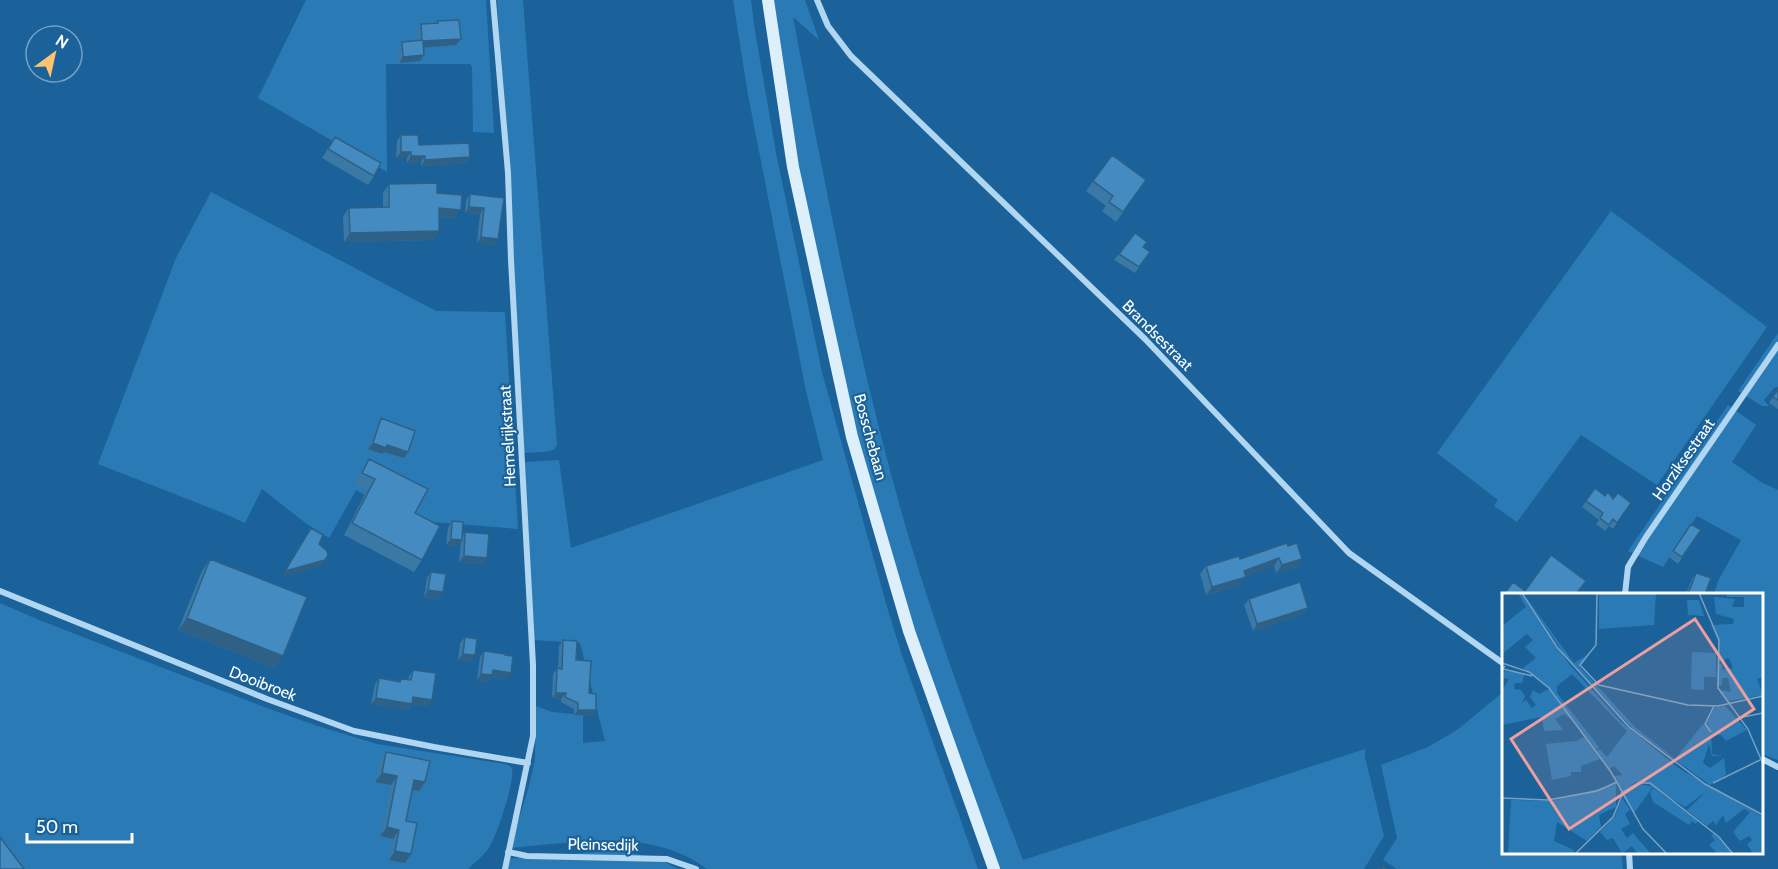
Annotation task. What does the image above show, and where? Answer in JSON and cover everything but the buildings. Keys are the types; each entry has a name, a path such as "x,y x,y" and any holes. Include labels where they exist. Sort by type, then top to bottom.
{"main road":[{"name":"Bosschebaan","path":"768,0 793,167 852,437 909,631 994,869"}],"street":[{"name":"Hemelrijkstraat","path":"493,0 508,173 532,665 533,736 505,869"},
{"name":"Brandsestraat","path":"817,0 828,26 850,56 1144,339 1349,553 1502,663"},
{"name":"Horziksestraat","path":"1625,593 1628,567 1646,537 1778,345"},
{"name":"Dooibroek","path":"0,591 256,695 354,731 528,763"},
{"path":"1763,760 1778,767"},
{"name":"Pleinsedijk","path":"508,852 527,856 666,859 696,869"},
{"path":"1629,854 1630,869"}],"shaded area":[{"path":"306,0 486,0 494,133 473,132 472,67 470,64 386,64 387,172 258,98"},
{"path":"497,0 523,0 557,445 554,450 543,452 524,453"},
{"path":"733,0 751,0 776,153 822,372 901,652 978,869 707,869 685,856 662,847 637,843 586,841 510,848 535,759 536,706 552,712 583,715 583,743 605,741 580,643 534,640 525,462 559,460 571,548 823,460 806,391 748,95"},
{"path":"770,0 805,0 819,40 793,17 846,284 876,417 893,483 937,627 1023,860 1365,749 1384,836 1364,869 999,869 927,672 869,483 797,167"},
{"path":"211,192 436,311 505,312 518,529 407,520 356,490 329,538 262,489 245,523 98,464 176,258"},
{"path":"1611,211 1767,327 1657,485 1581,435 1517,522 1494,506 1498,500 1437,453"},
{"path":"1778,333 1778,387 1775,387 1764,400 1769,406 1762,406 1738,391"},
{"path":"1728,405 1756,425 1732,462 1761,482 1778,490 1778,760 1763,754 1763,593 1714,593 1718,581 1741,540 1697,516 1663,567 1628,551"},
{"path":"0,603 39,620 321,727 377,744 510,766 511,786 492,842 487,851 468,869 11,869 0,851"},
{"path":"1502,693 1502,854 1621,854 1623,869 1397,869 1383,860 1397,838 1381,765 1428,747 1457,730"},
{"path":"622,852 655,857 678,869 505,869 505,859"}]}
